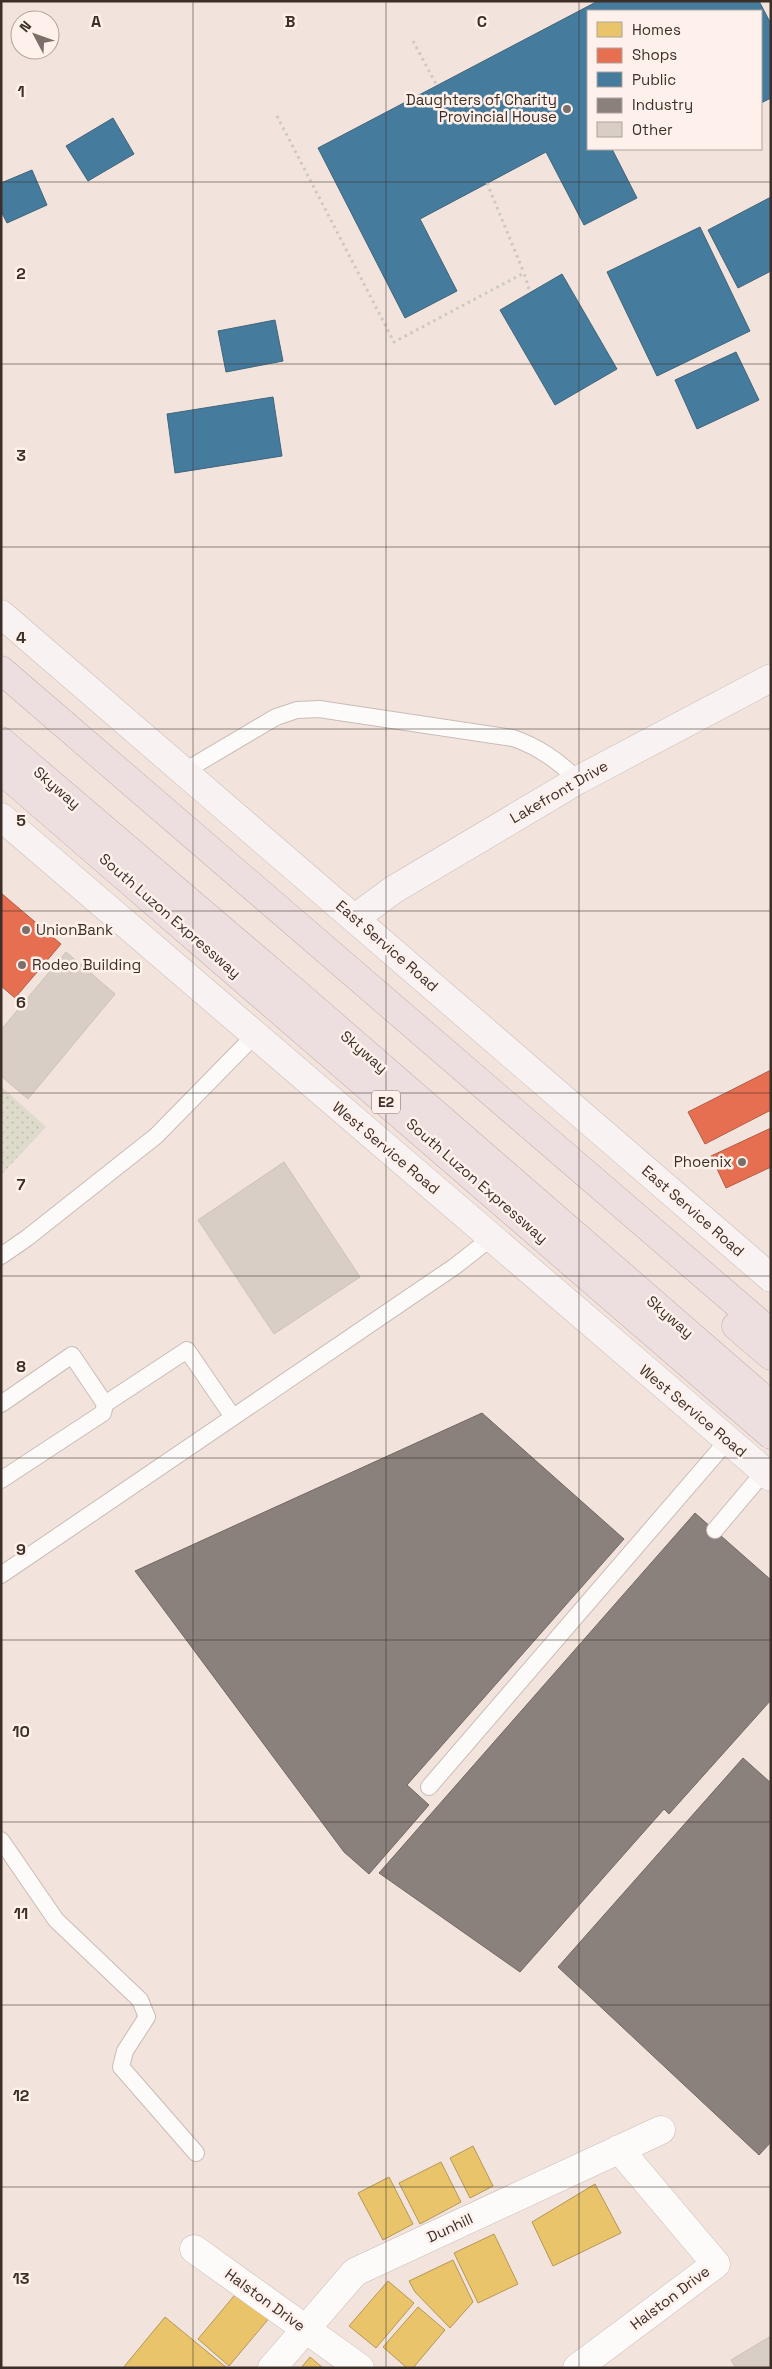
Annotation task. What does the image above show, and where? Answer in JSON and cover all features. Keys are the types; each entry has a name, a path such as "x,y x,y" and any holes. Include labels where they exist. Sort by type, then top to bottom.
{"highway":[{"path":"1,670 771,1333"},
{"path":"1,695 771,1356"},
{"name":"Skyway","path":"1,740 301,997 771,1405"},
{"name":"South Luzon Expressway","path":"1,770 771,1435"}],"main road":[{"name":"East Service Road","path":"1,614 771,1278"},
{"name":"Lakefront Drive","path":"354,918 394,890 578,780 771,678"},
{"name":"West Service Road","path":"1,817 768,1475"}],"street":[{"name":"Dunhill","path":"272,2368 355,2272 661,2130"},
{"name":"Halston Drive","path":"577,2368 716,2264 619,2149"},
{"name":"Halston Drive","path":"194,2249 360,2368"}],"lane":[{"path":"182,772 276,717 297,710 319,708 513,738 528,743 553,757 578,780"},
{"path":"1,1256 27,1238 156,1136 255,1035"},
{"path":"1,1575 454,1267 491,1238"},
{"path":"1,1480 103,1413 105,1404 188,1350 234,1416"},
{"path":"1,1404 72,1356 105,1404"},
{"path":"429,1788 728,1440"},
{"path":"714,1530 768,1475"},
{"path":"1,1840 56,1920 140,2000 147,2017 126,2051 122,2067 196,2153"}],"path":[{"path":"413,41 437,86"},
{"path":"277,116 394,342 524,273"},
{"path":"487,184 530,292"}],"shaded area":[{"path":"1,1086 46,1127 1,1175"}],"building: Homes":[{"path":"473,2146 493,2186 470,2198 450,2158"},
{"path":"441,2162 461,2202 420,2224 399,2183"},
{"path":"389,2177 413,2224 383,2240 358,2193"},
{"path":"595,2184 621,2233 553,2266 532,2222"},
{"path":"494,2234 518,2284 478,2303 454,2253"},
{"path":"453,2260 473,2302 450,2328 415,2292 409,2281"},
{"path":"388,2281 414,2303 376,2348 349,2326"},
{"path":"239,2290 271,2316 229,2366 198,2339"},
{"path":"418,2307 445,2330 413,2368 407,2368 383,2347"},
{"path":"165,2317 227,2368 123,2368"},
{"path":"310,2357 323,2368 301,2368"}],"building: Shops":[{"name":"Rodeo Building","path":"1,893 61,944 15,998 1,986"},
{"path":"771,1070 771,1110 705,1144 688,1112"},
{"name":"Phoenix","path":"771,1128 771,1167 726,1188 711,1156"}],"building: Public":[{"path":"598,1 759,1 771,24 771,98 762,102 762,10 587,10 587,150 613,150 637,198 584,225 546,152 420,219 457,291 405,318 318,148"},
{"path":"113,118 134,154 88,181 66,146"},
{"path":"32,170 47,205 7,223 1,211 1,183"},
{"path":"771,197 771,271 738,288 708,230"},
{"path":"700,227 750,331 657,376 607,272"},
{"path":"562,274 617,369 555,405 500,310"},
{"path":"275,320 283,361 226,372 218,331"},
{"path":"736,352 759,400 697,429 675,380"},
{"path":"273,397 282,456 175,473 167,414"}],"building: Industry":[{"path":"482,1413 624,1539 407,1785 429,1805 369,1874 344,1852 135,1571"},
{"path":"695,1513 771,1580 771,1700 669,1814 664,1809 520,1972 379,1873"},
{"path":"743,1758 771,1783 771,2142 759,2155 558,1967"}],"building: Other":[{"path":"66,952 115,994 28,1099 1,1076 1,1030"},
{"path":"284,1162 360,1277 274,1334 198,1220"},
{"path":"771,2336 771,2368 736,2368 731,2360"}],"place":[{"name":"Daughters of Charity Provincial House","path":"567,109"},
{"name":"UnionBank","path":"26,930"},
{"name":"Rodeo Building","path":"22,965"},
{"name":"Phoenix","path":"742,1162"}]}
